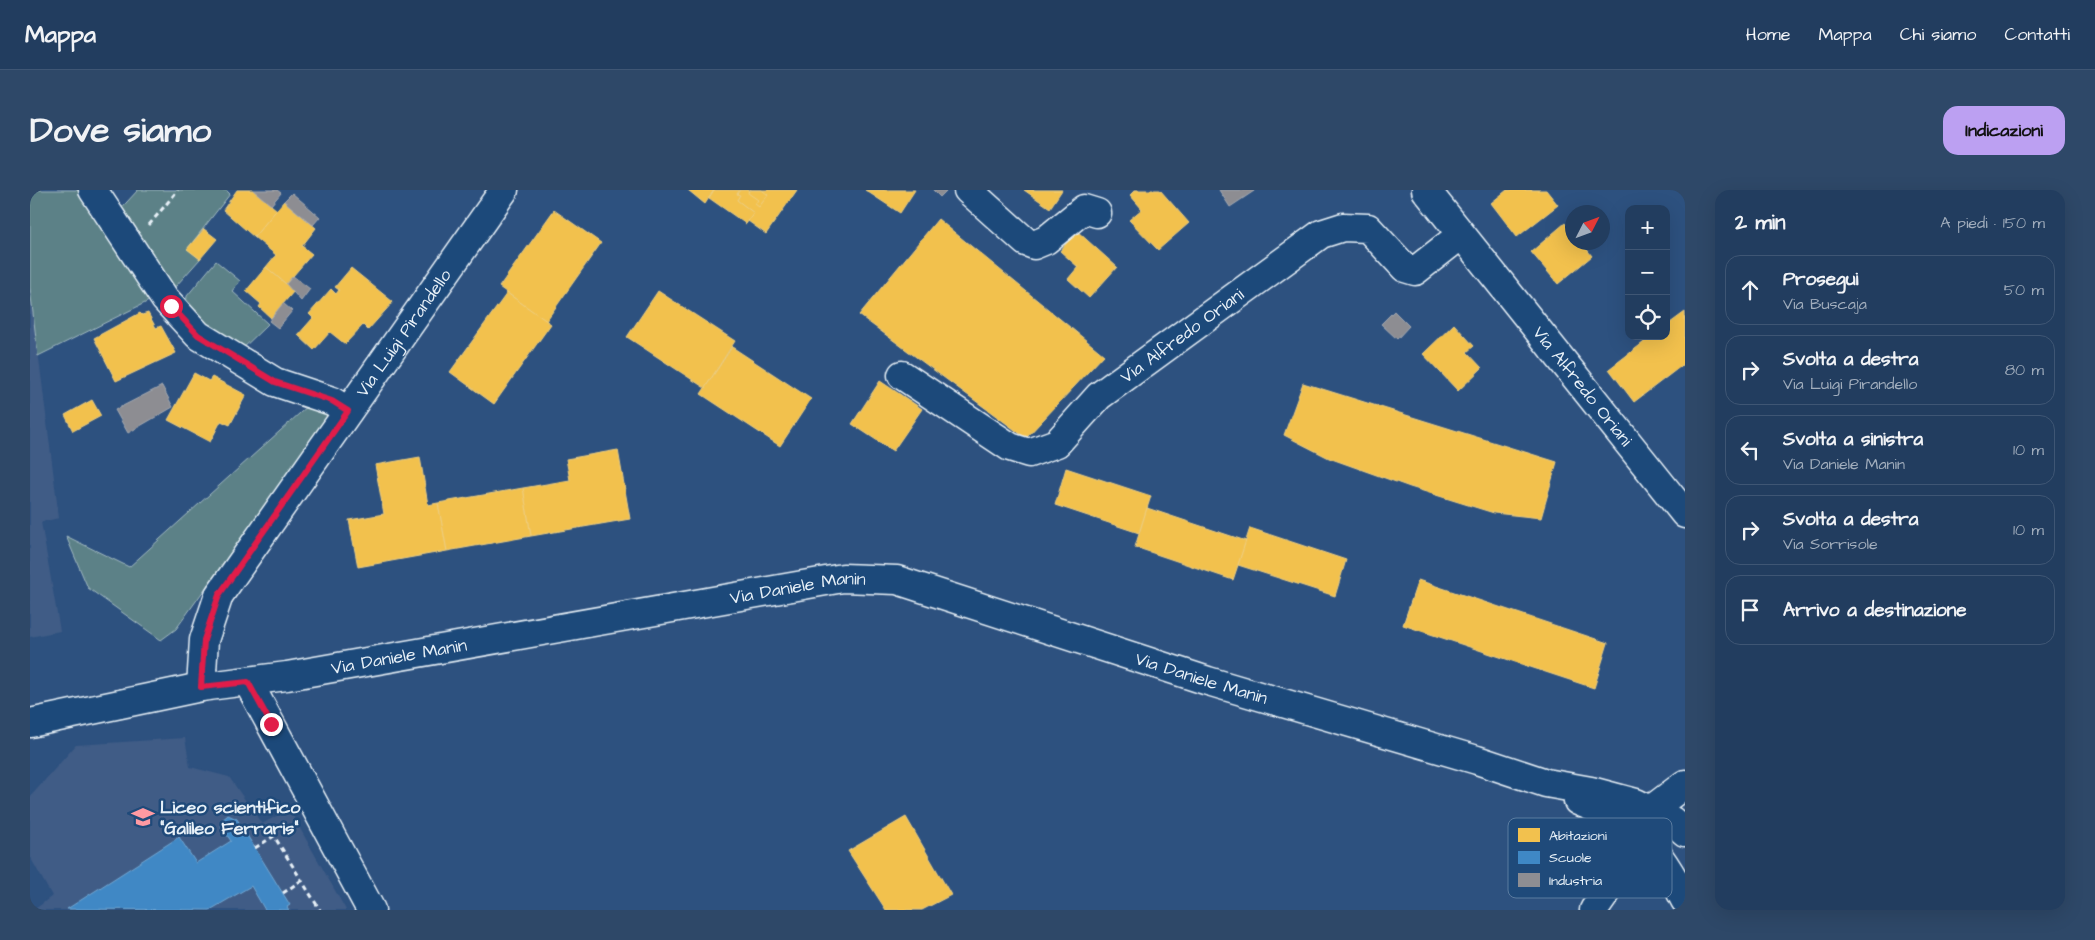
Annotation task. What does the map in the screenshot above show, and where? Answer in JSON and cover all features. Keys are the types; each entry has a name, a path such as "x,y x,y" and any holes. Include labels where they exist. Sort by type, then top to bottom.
{"street":[{"path":"93,190 165,299 198,335 275,382 332,401 348,411"},
{"name":"Via Luigi Pirandello","path":"201,687 204,640 219,595 504,190"},
{"path":"968,190 1026,242 1034,245 1046,240 1084,209 1097,213"},
{"name":"Via Alfredo Oriani","path":"1426,190 1685,514"},
{"name":"Via Alfredo Oriani","path":"902,375 1010,448 1029,453 1057,443 1099,396 1321,234 1342,227 1368,228 1405,268 1415,271 1461,235"},
{"name":"Via Daniele Manin","path":"30,723 201,687 248,682 843,578 897,580 1208,680 1477,760 1546,783 1592,790 1652,809 1667,818"},
{"path":"248,682 371,910"},
{"name":"Via Daniele Manin","path":"1546,783 1568,797 1614,818"},
{"path":"1653,818 1652,809 1685,784"},
{"name":"Via Daniele Manin","path":"1672,822 1685,832"},
{"name":"Via Daniele Manin","path":"1672,880 1685,900"},
{"path":"1594,910 1602,898"}],"path":[{"path":"130,247 178,190"},
{"path":"255,848 274,836 320,910"},
{"path":"283,893 302,880"}],"shaded area":[{"path":"30,287 59,518 41,522 60,631 30,637"},
{"name":"Liceo scientifico \"Galileo Ferraris\"","path":"185,738 190,767 229,777 262,824 289,809 346,910 34,910 52,896 30,857 30,797 76,745"}],"green space":[{"path":"30,190 81,190 157,297 38,356 30,287"},
{"path":"138,190 226,190 230,194 188,248 200,259 176,286 168,288 115,215"},
{"path":"216,261 240,281 232,291 268,324 236,355 186,306 187,296"},
{"path":"310,404 322,407 328,417 176,629 161,640 88,588 66,536 129,567"}],"building: Abitazioni":[{"path":"237,190 253,190 277,210 254,237 223,210"},
{"path":"688,190 714,190 705,204"},
{"path":"714,190 740,190 737,194 740,195 737,200 754,213 746,224 709,198"},
{"path":"740,190 797,190 766,234 748,221 754,213 737,200 740,195 737,194"},
{"path":"749,190 762,190 768,195 759,207 755,204 758,200 748,193"},
{"path":"865,190 915,190 900,213"},
{"path":"1024,190 1062,190 1050,208"},
{"path":"1135,190 1160,190 1189,223 1158,250 1129,220 1142,209 1130,195"},
{"path":"1507,190 1546,190 1558,205 1517,237 1491,203"},
{"path":"284,201 316,228 302,246 312,254 286,284 266,267 276,255 254,237"},
{"path":"554,210 601,243 546,321 499,287"},
{"path":"938,219 1104,355 1026,438 859,315"},
{"path":"1565,223 1565,250 1587,250 1592,256 1558,284 1531,252"},
{"path":"204,229 217,239 200,259 187,249"},
{"path":"1077,231 1117,267 1089,298 1068,279 1078,267 1060,251"},
{"path":"266,267 294,291 271,318 259,307 261,304 246,291"},
{"path":"351,268 393,302 368,330 363,325 345,344 330,332 314,350 298,335 313,318 309,314 331,289 336,294 339,290 335,287"},
{"path":"658,291 735,341 705,388 627,337"},
{"path":"507,293 551,324 494,404 450,372"},
{"path":"1685,312 1685,363 1634,402 1609,369 1647,340 1670,340 1670,323"},
{"path":"140,313 142,315 148,313 156,328 161,326 176,353 116,381 94,338"},
{"path":"1454,324 1474,346 1467,352 1482,368 1458,391 1423,354"},
{"path":"732,347 811,399 780,446 701,394"},
{"path":"194,373 209,381 212,377 246,395 230,425 221,421 210,442 168,420"},
{"path":"880,381 922,409 893,451 852,424"},
{"path":"1303,383 1557,462 1541,518 1494,513 1410,487 1329,458 1284,435"},
{"path":"92,400 101,416 73,431 65,415"},
{"path":"618,450 630,519 531,536 523,488 570,480 566,459"},
{"path":"420,457 428,505 438,503 447,551 358,567 349,520 384,514 375,465"},
{"path":"1066,468 1151,496 1139,533 1055,505"},
{"path":"523,488 531,536 447,551 438,503"},
{"path":"1147,508 1246,541 1233,580 1135,547"},
{"path":"1250,528 1346,560 1335,596 1238,565"},
{"path":"1418,580 1608,643 1594,688 1403,625"},
{"path":"906,817 951,895 922,910 886,910 848,851"}],"building: Scuole":[{"path":"228,815 237,819 290,905 287,907 289,910 265,910 251,886 210,910 67,909 179,837 196,863 231,841 221,826 221,821"}],"building: Industria":[{"path":"253,190 277,190 281,193 271,205"},
{"path":"933,190 947,190 940,197"},
{"path":"1219,190 1254,190 1254,191 1230,207"},
{"path":"292,193 320,217 313,225 284,201"},
{"path":"293,276 310,289 301,301 286,284"},
{"path":"283,303 292,311 278,328 269,321"},
{"path":"1394,311 1409,326 1397,339 1381,324"},
{"path":"162,386 173,407 128,433 115,410"}],"place":[{"name":"Liceo scientifico \"Galileo Ferraris\"","path":"143,817"}],"route":[{"path":"171,306 198,335 275,382 332,401 348,411 219,595 204,640 201,687 248,682 271,724"}]}
